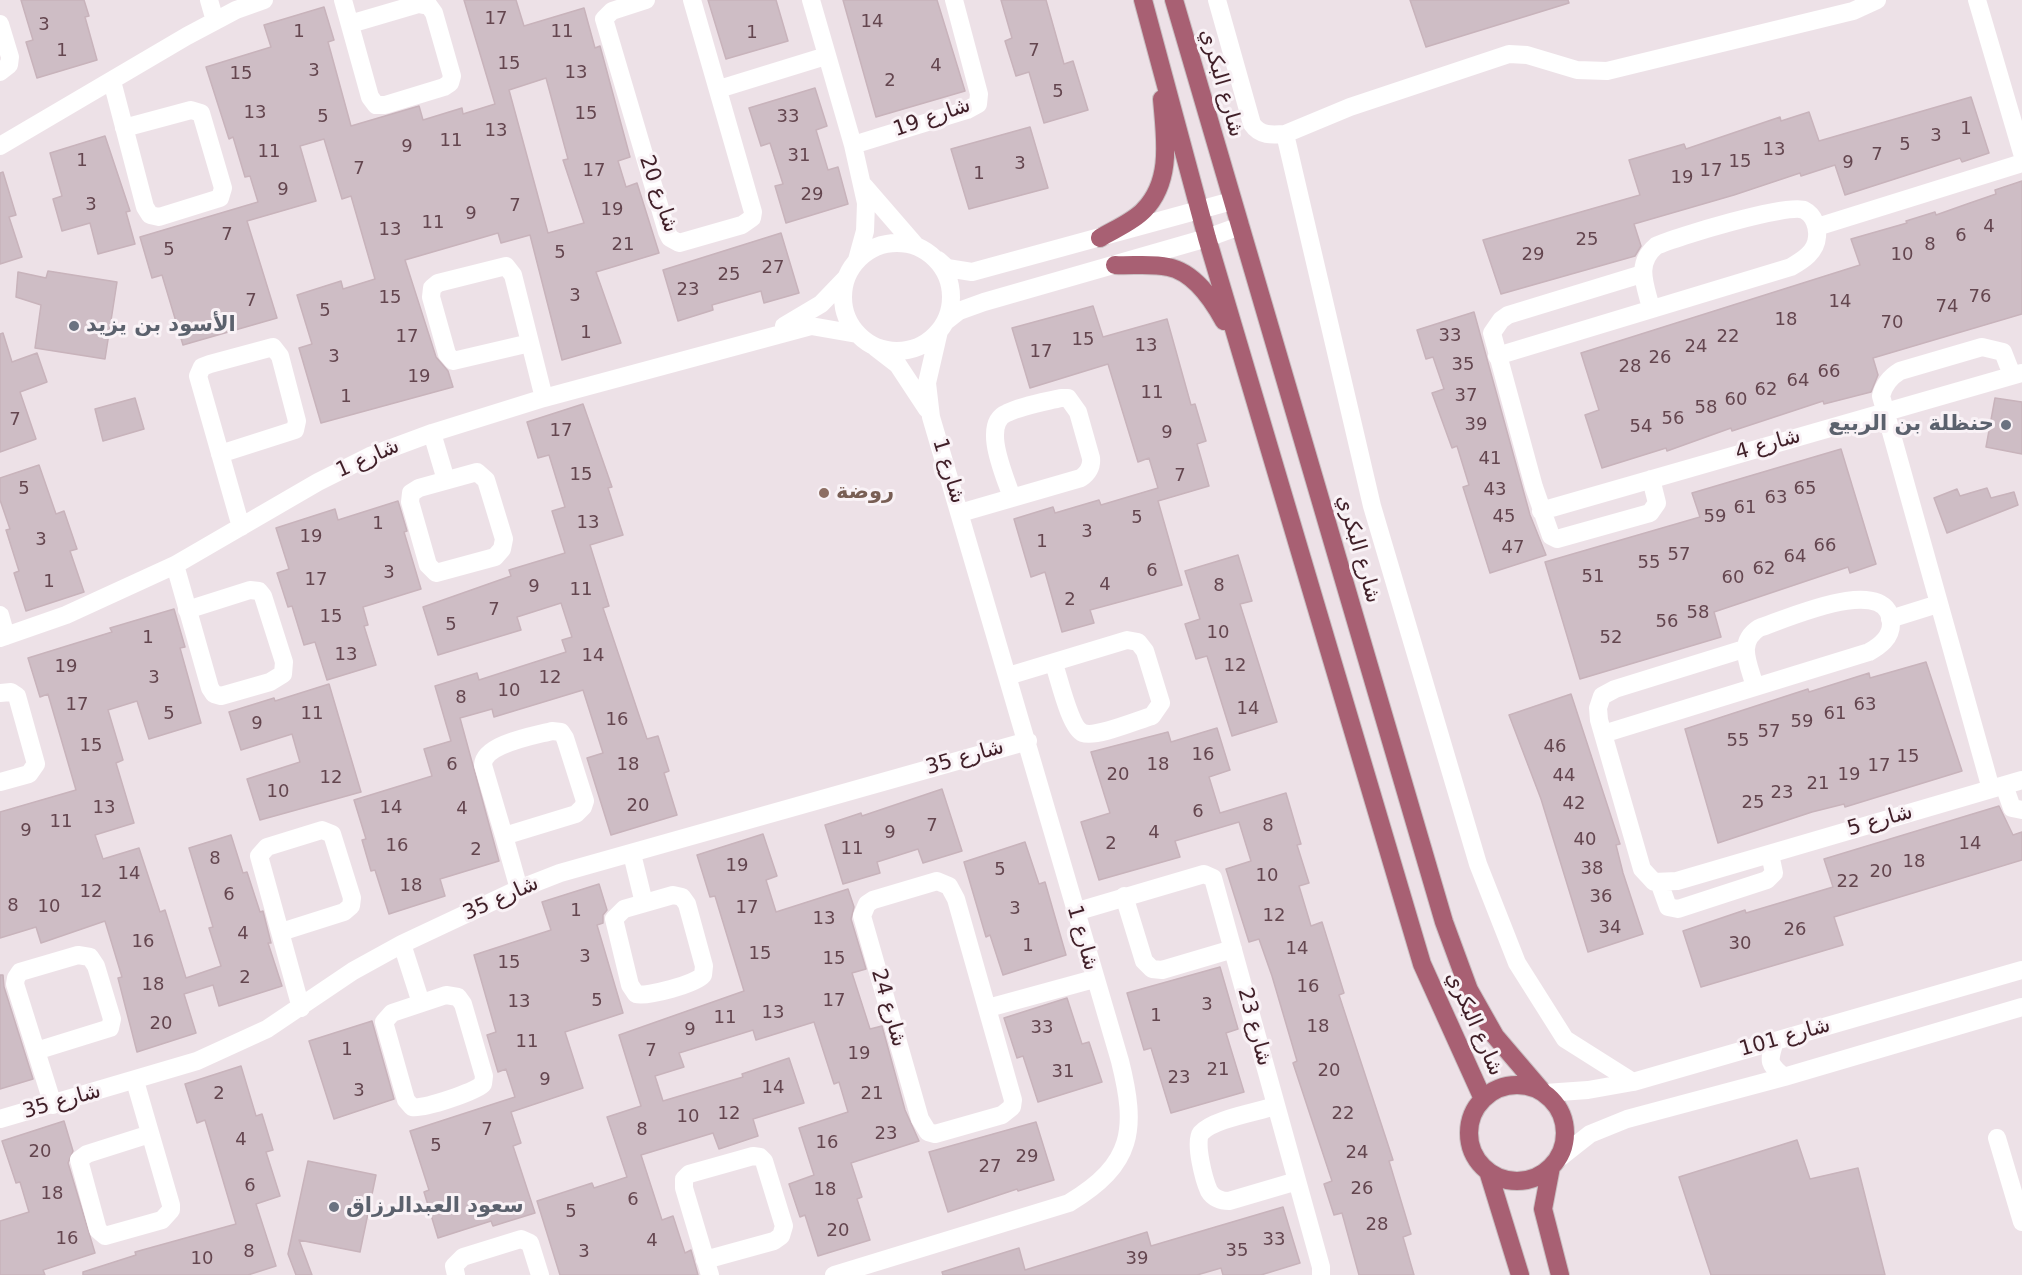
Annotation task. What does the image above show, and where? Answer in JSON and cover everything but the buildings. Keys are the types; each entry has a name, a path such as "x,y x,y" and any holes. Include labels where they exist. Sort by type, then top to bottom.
{"main road":[{"name":"شارع البكري","path":"1143,0 1207,238 1422,964 1483,1099"},
{"name":"شارع البكري","path":"1174,0 1444,922 1469,990 1495,1036 1543,1092"},
{"path":"1100,238 1143,211 1160,187 1166,158 1159,55"},
{"path":"1115,265 1168,267 1194,280 1212,299 1238,344"},
{"path":"1554,1163 1531,1179 1520,1181 1509,1180 1488,1171 1477,1159 1469,1136 1471,1120 1483,1099 1492,1092 1512,1085 1523,1085 1543,1092 1556,1104 1564,1122 1565,1142 1554,1163 1543,1209 1560,1275"},
{"path":"1488,1171 1520,1275"}],"street":[{"path":"209,0 215,21"},
{"path":"0,146 215,21 264,0"},
{"path":"343,0 370,97 376,105 385,105 444,87 450,83 452,76 434,14 429,6 418,4 350,24"},
{"name":"شارع 20","path":"646,0 612,11 604,19 667,232 674,242 686,242 742,225 752,218 753,208 692,0"},
{"path":"811,0 853,145 866,203 865,231 857,260 846,278 843,292 844,308 857,334 873,346 890,351 909,350 926,343 959,311 1207,238 1240,226"},
{"name":"شارع 19","path":"853,145 967,110 978,104 980,94 954,0"},
{"path":"1217,0 1252,124 1256,131 1269,135 1285,134 1350,107 1509,54 1527,55 1576,70 1606,71 1853,11 1877,0"},
{"path":"1977,0 2013,92 2022,153"},
{"path":"0,24 10,57 9,65 0,72"},
{"path":"719,89 826,56"},
{"path":"112,81 124,128 145,207 150,215 159,217 220,198 223,188 201,113 191,110 124,128"},
{"path":"1285,134 1372,506 1478,864 1516,963 1565,1039 1633,1082"},
{"path":"1817,227 2022,163"},
{"path":"860,182 916,246 947,268 972,272 1232,201"},
{"path":"1497,356 1791,267 1807,257 1814,248 1817,227 1814,220 1803,210 1793,208 1664,242 1645,257 1642,274 1651,308"},
{"path":"857,260 870,250 884,244 900,243 916,246"},
{"path":"934,257 945,271 951,287 951,305 942,326"},
{"path":"530,343 453,361 447,354 431,297 432,288 438,284 508,268 513,275 544,398"},
{"path":"1642,274 1508,315 1501,320 1492,333 1541,511 1551,536 1557,539 1643,516 1654,510 1657,503 1651,479"},
{"name":"شارع 1","path":"760,338 821,304 846,278"},
{"name":"شارع 1","path":"3,637 66,615 175,565 318,482 370,456 432,433 544,398 811,326 857,334"},
{"name":"شارع 1","path":"838,1274 1069,1203 1090,1190 1110,1170 1125,1147 1131,1122 1129,1095 1094,979 1028,741 931,417 927,383 942,326"},
{"name":"شارع 1","path":"873,346 898,365 915,387 931,417"},
{"path":"220,454 290,433 297,426 280,356 273,347 210,364 199,371 198,376 220,454 241,527"},
{"name":"شارع 4","path":"1541,511 1651,479 1885,412 2017,374 2003,352 1982,347 1892,375 1883,387 1881,396 1885,412"},
{"path":"960,513 1012,498 1081,478 1089,470 1091,458 1078,412 1068,398 1005,413 996,422 993,436 1012,498"},
{"path":"1885,412 1938,604 1997,787 2012,808 2022,810"},
{"path":"432,433 446,480"},
{"path":"477,472 484,477 504,544 500,553 495,557 436,573 428,564 410,497 419,488 446,480 477,472"},
{"path":"175,565 187,610 214,694 221,696 270,682 283,674 284,662 263,596 259,591 250,590 187,610"},
{"path":"1603,734 1869,652 1888,637 1890,619 1885,608 1877,601 1864,598 1847,600 1759,628 1749,636 1744,649 1755,687"},
{"path":"1890,619 1938,604"},
{"path":"0,615 3,637"},
{"path":"1008,676 1054,664 1126,640 1138,642 1145,651 1161,704 1152,716 1095,734 1083,733 1074,724 1054,664"},
{"path":"1744,649 1608,692 1602,696 1598,708 1603,734 1642,869 1654,882 1659,882 1668,907 1678,909 1771,878 1774,868 1770,854"},
{"path":"0,693 11,692 17,696 36,764 29,774 0,782"},
{"path":"504,836 576,814 583,807 585,801 565,738 561,732 552,731 486,754 483,765 519,889"},
{"name":"شارع 35","path":"0,1119 197,1061 267,1029 353,971 402,944 519,889 560,873 1028,741"},
{"name":"شارع 5","path":"1659,882 1677,881 2022,780"},
{"path":"281,932 344,912 351,906 352,898 334,838 329,831 322,830 267,847 259,856 301,1008"},
{"path":"632,854 644,903"},
{"name":"شارع 23","path":"1075,912 1124,896 1204,874 1209,875 1215,884 1321,1267 1321,1275"},
{"name":"شارع 24","path":"938,881 949,886 956,899 988,1008 1012,1093 1012,1107 1002,1115 939,1134 928,1132 920,1119 864,926 862,916 867,904 938,881"},
{"path":"673,895 678,895 684,900 704,966 704,975 700,979 644,995 636,994 633,990 614,919 624,909 644,903 673,895"},
{"path":"1124,896 1144,961 1152,969 1162,970 1233,949"},
{"path":"402,944 422,1003"},
{"path":"36,1051 110,1028 112,1019 96,966 90,957 78,955 20,972 16,978 36,1051 53,1105"},
{"name":"شارع 101","path":"1543,1092 1588,1090 1633,1082 2022,969"},
{"path":"988,1008 1094,979"},
{"path":"446,995 453,995 460,999 484,1076 483,1084 476,1089 416,1108 406,1100 384,1022 392,1013 422,1003 446,995"},
{"name":"شارع 101","path":"1554,1163 1590,1134 1627,1119 1784,1077 2022,1007"},
{"path":"1775,1041 1770,1059 1772,1066 1784,1077"},
{"path":"135,1081 171,1205 170,1214 162,1220 105,1236 98,1230 79,1160 87,1154 150,1134"},
{"path":"1275,1106 1212,1125 1200,1134 1197,1145 1209,1191 1218,1199 1229,1201 1297,1181"},
{"path":"1997,1138 2022,1222"},
{"path":"753,1156 760,1157 764,1161 784,1226 781,1236 774,1241 708,1267 684,1179 689,1174 753,1156"},
{"path":"456,1275 454,1266 463,1257 521,1239 530,1243 540,1275"}],"place":[{"name":"الأسود بن يزيد","path":"74,326"},
{"name":"حنظلة بن الربيع","path":"2006,425"},
{"name":"روضة","path":"824,493"},
{"name":"سعود العبدالرزاق","path":"334,1207"}]}
